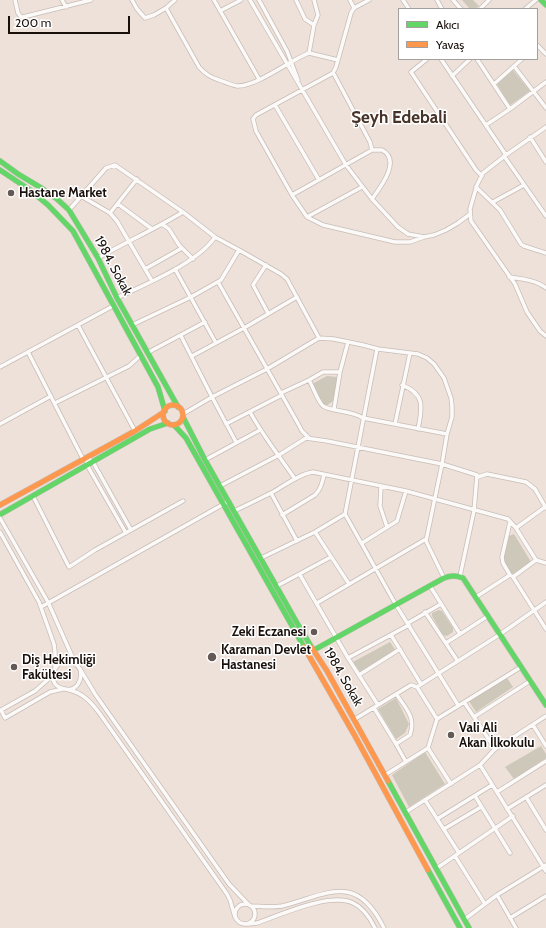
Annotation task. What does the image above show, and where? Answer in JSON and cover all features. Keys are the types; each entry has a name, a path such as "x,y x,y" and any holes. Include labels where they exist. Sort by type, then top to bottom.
{"main road":[{"path":"541,0 546,5"},
{"name":"1984. Sokak","path":"0,161 18,174 44,189 69,210 98,258 117,298 178,407"},
{"path":"0,170 22,184 48,205 69,226 158,387 164,417 186,438 355,736 460,928"},
{"path":"69,226 76,222"},
{"path":"0,505 135,431 172,405 178,407 183,416 180,423 150,429 0,514 0,518"},
{"name":"1984. Sokak","path":"183,416 205,460 297,623 355,719 438,868 469,928"},
{"path":"314,650 444,578 452,575 460,576 476,597 499,635 546,705"}],"street":[{"path":"14,0 20,17 91,0"},
{"path":"62,0 66,7"},
{"path":"132,0 137,9 145,18 154,15 176,0"},
{"path":"214,0 259,79"},
{"path":"220,11 241,0"},
{"path":"250,0 346,165 362,187 404,232 424,237"},
{"path":"259,0 287,51 302,90"},
{"path":"296,0 305,20 314,25"},
{"path":"310,53 314,25 318,11 314,0"},
{"path":"350,0 354,8"},
{"path":"369,0 354,8 351,13 333,73 253,118 252,121 256,131 292,195 307,217 323,225 395,242 410,242 446,230 470,214"},
{"path":"437,0 440,8"},
{"path":"453,0 460,8"},
{"path":"481,8 489,0"},
{"path":"527,8 536,0"},
{"path":"166,8 202,72 236,86 244,86 310,53 338,60"},
{"path":"538,46 546,54"},
{"path":"427,60 411,72 476,170 482,176"},
{"path":"442,60 546,216"},
{"path":"452,76 469,60"},
{"path":"478,60 510,109"},
{"path":"494,84 521,60"},
{"path":"514,66 546,108"},
{"path":"333,73 370,142 372,150"},
{"path":"486,125 546,82"},
{"path":"275,105 318,180"},
{"path":"546,126 505,155 484,173 476,187 470,209 471,221 515,284 527,312 540,331 546,336"},
{"path":"530,137 546,162"},
{"path":"292,195 372,150 382,150 386,152 390,161 390,167 380,188 372,199"},
{"path":"69,210 106,168 115,165 183,212 215,237 266,265 287,279 319,338"},
{"path":"110,213 137,179"},
{"path":"493,202 524,185"},
{"path":"307,217 362,187"},
{"path":"476,187 500,210 524,246 546,253"},
{"path":"81,196 110,213 117,221 152,281"},
{"path":"118,204 152,229"},
{"path":"98,258 183,212"},
{"path":"162,224 170,229 182,248 193,259"},
{"path":"117,298 193,259 207,247 215,237"},
{"path":"145,269 182,248"},
{"path":"132,325 221,280 239,250"},
{"path":"266,265 253,285 268,313"},
{"path":"174,269 216,343"},
{"path":"509,277 534,282 546,288"},
{"path":"218,282 302,431 309,438"},
{"path":"192,356 297,297"},
{"path":"0,367 113,306"},
{"path":"147,353 205,322"},
{"path":"78,325 135,431"},
{"path":"181,336 236,442"},
{"path":"183,416 212,397 267,369 319,338 334,339 377,349 418,354 427,358 434,364 444,378 451,398 452,406 452,417 447,434 426,539 444,578"},
{"path":"334,409 340,372 348,342"},
{"path":"377,349 345,514 396,605 458,705"},
{"path":"28,352 85,458 87,465 126,533"},
{"path":"395,424 402,385 410,353"},
{"path":"55,403 107,377 132,363 140,356"},
{"path":"226,424 323,372 340,372"},
{"path":"309,380 323,406 352,412 363,418 447,434"},
{"path":"402,385 414,390 420,398 421,410 418,429"},
{"path":"0,424 51,396"},
{"path":"250,412 260,430 279,455 295,480"},
{"path":"205,460 260,430"},
{"path":"220,486 279,455 302,440 309,438 442,464 477,475 478,477"},
{"path":"85,458 93,462 131,530"},
{"path":"234,511 313,472 406,491 474,511 504,518 516,528 536,560"},
{"path":"478,477 487,474 526,482 535,489 546,508 516,528"},
{"path":"282,515 315,495 322,484 324,475"},
{"path":"460,576 474,511 478,477"},
{"path":"381,486 381,513 387,527"},
{"path":"362,543 397,521 406,491"},
{"path":"271,493 297,541"},
{"path":"33,496 69,567 183,501"},
{"path":"41,607 229,501"},
{"path":"261,558 315,532 345,514"},
{"path":"0,518 48,602 76,664 95,694 229,884 254,910 255,917 248,924"},
{"path":"510,522 502,557 503,563 546,629"},
{"path":"0,532 41,607 56,652 53,675 55,684 63,689 82,695 93,705 229,898 235,917 239,922 245,924 257,923 317,903 338,899 353,903 360,907 368,916 375,928"},
{"path":"315,532 349,584"},
{"path":"317,603 426,539"},
{"path":"277,586 332,557"},
{"path":"476,597 536,560 546,562"},
{"path":"300,574 359,675 406,762"},
{"path":"430,586 460,634"},
{"path":"355,719 411,686 417,687 457,660 499,635 546,602"},
{"path":"348,658 391,635 425,612 441,604"},
{"path":"425,612 457,660"},
{"path":"446,643 488,616"},
{"path":"391,635 421,684"},
{"path":"359,675 400,649"},
{"path":"55,668 60,663 65,661 76,664"},
{"path":"385,775 428,748 437,719 521,667"},
{"path":"68,690 73,689 80,683 80,669"},
{"path":"53,675 35,691 0,710 5,718 50,692 63,689"},
{"path":"474,717 530,681"},
{"path":"417,687 437,719"},
{"path":"396,744 410,735 413,724 408,711 397,695"},
{"path":"464,702 495,749"},
{"path":"406,812 480,765 495,749 546,716"},
{"path":"533,725 546,746"},
{"path":"428,748 451,784"},
{"path":"497,792 546,761"},
{"path":"480,765 546,871"},
{"path":"437,819 492,785"},
{"path":"508,809 546,785"},
{"path":"475,796 510,853"},
{"path":"526,797 546,830"},
{"path":"425,800 459,853"},
{"path":"444,829 481,807"},
{"path":"438,868 513,816"},
{"path":"455,856 485,904"},
{"path":"465,919 485,904 544,866"},
{"path":"235,917 237,907 243,904 280,906 329,892 342,891 354,894 368,903 378,915 384,928"},
{"path":"497,896 516,928"},
{"path":"510,918 546,896"}],"shaded area":[{"path":"462,0 473,0 479,6 476,8 469,8"},
{"path":"513,70 530,91 510,105 497,84"},
{"path":"327,376 338,377 333,401 326,406 323,405 312,384"},
{"path":"514,534 531,562 513,574 510,573 503,561 509,536"},
{"path":"439,610 442,611 453,628 453,632 447,636 443,635 432,616 432,613"},
{"path":"390,642 396,651 361,673 353,662"},
{"path":"507,678 513,687 476,712 469,701"},
{"path":"396,698 409,724 405,733 396,739 378,709"},
{"path":"541,746 546,754 546,758 514,779 505,767"},
{"path":"425,752 445,784 409,807 392,775"}],"traffic: fast":[{"path":"541,0 546,5"},
{"path":"0,161 43,189 69,210 98,258 117,298 178,407"},
{"path":"0,170 30,190 48,205 73,231 158,387 165,411"},
{"path":"183,417 205,460 312,648"},
{"path":"1,514 150,429 168,423"},
{"path":"174,425 186,438 304,647"},
{"path":"314,650 444,578 458,576 463,578 546,705"},
{"path":"388,781 469,928"},
{"path":"428,870 460,928"}],"traffic: slow":[{"path":"173,405 180,408 183,415 180,422 173,425 166,422 163,415 166,408 173,405"},
{"path":"0,505 135,431 164,412"},
{"path":"304,647 355,736 428,870"},
{"path":"312,648 327,671 388,781"}],"place":[{"name":"Hastane Market","path":"11,193"},
{"name":"Zeki Eczanesi","path":"314,632"},
{"name":"Karaman Devlet Hastanesi","path":"212,657"},
{"name":"Diş Hekimliği Fakültesi","path":"14,667"},
{"name":"Vali Ali Akan İlkokulu","path":"451,735"}],"district":[{"name":"Şeyh Edebali","path":"399,118"}]}
